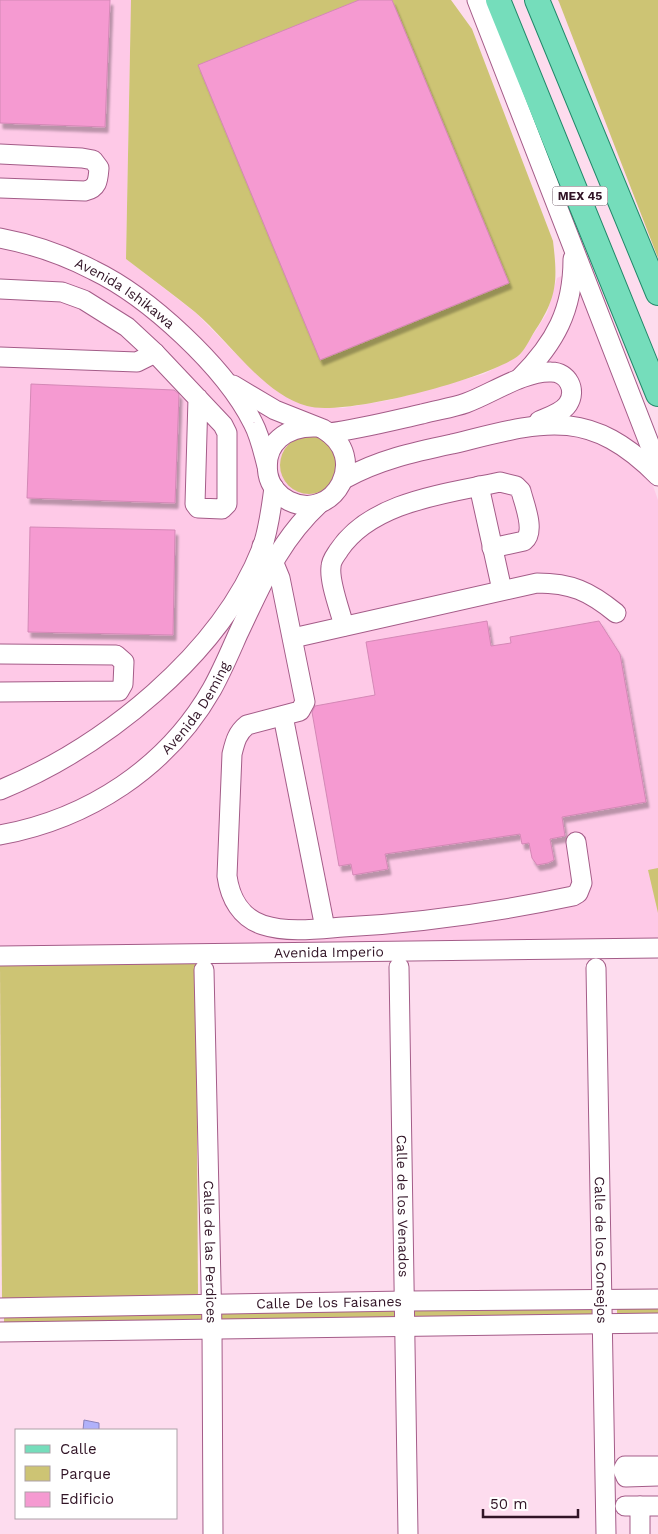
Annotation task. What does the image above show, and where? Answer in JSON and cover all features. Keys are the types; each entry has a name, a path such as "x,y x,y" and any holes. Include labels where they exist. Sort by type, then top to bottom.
{"main road":[{"name":"MEX 45","path":"498,0 658,394"},
{"name":"MEX 45","path":"537,0 658,293"}],"street":[{"path":"477,0 658,466"},
{"path":"0,154 82,158 93,160 99,168 96,185 85,191 0,188"},
{"name":"Avenida Ishikawa","path":"0,238 59,254 94,270 122,287 154,312 228,381 275,410 322,430 338,442 344,453 346,466 344,480"},
{"path":"520,379 542,356 558,330 568,304 573,280 573,250"},
{"path":"0,289 62,292 74,295 127,327 155,353 198,398 223,425 227,433 226,504 222,510 198,508 195,504 198,398"},
{"path":"0,358 137,362 155,353"},
{"path":"267,466 269,452 277,439 288,431 302,426 322,430 357,429 463,404 493,393 520,379 553,372 561,374 568,380 572,389 567,406 560,412 531,425"},
{"name":"Avenida Ishikawa","path":"228,381 253,423 269,478 274,488"},
{"path":"274,488 283,498 295,504 307,506 320,503 337,490 344,480 360,470 396,457 531,425 555,423 581,427 604,436 628,449 658,476"},
{"path":"344,626 330,567 343,544 363,525 386,510 500,482 516,486 521,491 530,530 528,537 524,540 492,548"},
{"path":"479,486 502,590"},
{"name":"Avenida Deming","path":"0,835 66,817 102,800 145,770 185,729 211,690 268,553 274,488"},
{"name":"Avenida Deming","path":"0,790 70,756 110,730 155,692 220,621 251,573 268,553 286,539 302,519 320,503"},
{"path":"268,553 280,578 305,706 300,711 247,725 241,730 232,754 227,876 229,892 236,905 247,916 262,925 281,928 325,928 444,919 501,911 573,896 578,893 582,883 576,842"},
{"path":"293,638 537,583 559,583 581,589 599,598 616,613"},
{"path":"0,654 116,656 124,662 123,684 118,691 0,692"},
{"path":"283,716 325,928"},
{"name":"Avenida Imperio","path":"0,956 658,948"},
{"name":"Calle de los Venados","path":"399,967 406,1300 408,1534"},
{"name":"Calle de los Consejos","path":"596,968 604,1324 606,1534"},
{"name":"Calle de las Perdices","path":"204,970 212,1329 213,1534"},
{"name":"Calle De los Faisanes","path":"0,1308 211,1306 406,1300 658,1299"},
{"name":"Calle De los Faisanes","path":"0,1332 406,1325 658,1324"},
{"path":"658,1466 625,1466 623,1470 626,1476 658,1476"},
{"path":"640,1534 641,1506"}],"shaded area":[{"path":"0,0 131,0 126,259 196,313 233,351 276,390 307,406 343,408 390,400 484,374 520,355 547,313 557,278 577,269 658,500 658,939 0,949"}],"green space":[{"path":"131,0 451,0 472,29 553,241 554,290 547,310 520,354 502,365 477,375 415,394 351,406 325,408 307,406 291,400 261,379 195,312 126,259"},
{"path":"558,0 658,0 658,258 559,2"},
{"path":"309,436 320,438 333,449 338,465 336,476 325,489 309,494 298,492 285,481 280,465 282,454 293,441"},
{"path":"658,868 658,913 648,870"},
{"path":"196,963 198,1298 2,1301 0,966"},
{"path":"593,1307 593,1317 412,1320 412,1310"},
{"path":"658,1307 658,1317 617,1318 617,1308"},
{"path":"400,1310 400,1320 219,1323 219,1313"},
{"path":"204,1311 204,1324 4,1326 4,1313"}],"water":[{"path":"84,1420 99,1423 99,1429 83,1429"}],"building":[{"path":"0,0 110,0 105,127 0,123"},
{"path":"359,0 392,0 509,283 320,360 198,65"},
{"path":"31,384 174,390 179,394 175,503 27,498"},
{"path":"30,527 175,530 173,635 28,632"},
{"path":"487,621 491,646 511,643 510,637 599,621 620,654 646,802 562,817 565,836 550,839 554,860 548,863 537,865 532,858 529,843 522,844 520,834 385,854 388,869 353,875 351,864 339,866 312,712 315,706 375,695 366,642"}]}
